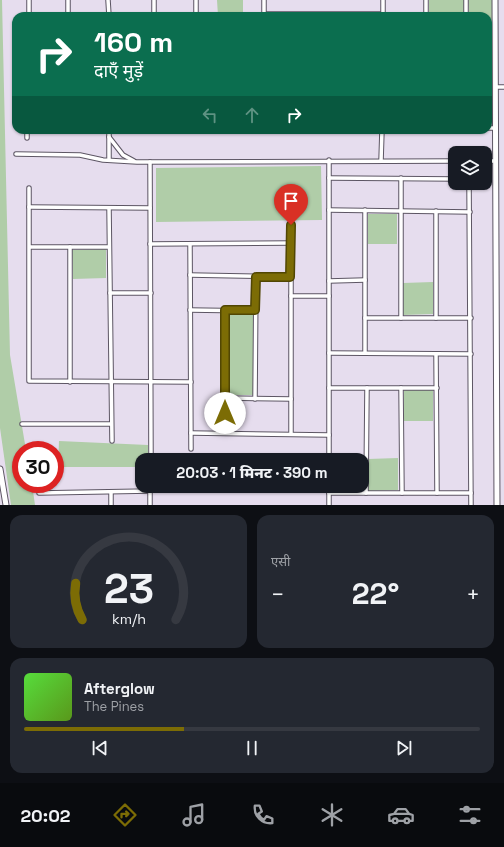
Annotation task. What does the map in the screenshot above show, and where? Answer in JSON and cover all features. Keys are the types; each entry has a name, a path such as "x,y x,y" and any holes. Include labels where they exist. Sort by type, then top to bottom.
{"street":[{"path":"29,0 29,12"},
{"path":"68,0 68,12"},
{"path":"108,0 108,12"},
{"path":"154,0 154,12"},
{"path":"196,0 196,12"},
{"path":"264,0 264,12"},
{"path":"382,0 383,12"},
{"path":"426,0 426,12"},
{"path":"466,0 466,12"},
{"path":"495,0 497,505"},
{"path":"495,87 504,87"},
{"path":"381,160 382,134"},
{"path":"109,137 109,160"},
{"path":"109,137 124,155 138,162"},
{"path":"16,154 80,155 109,160 138,162 329,160 448,161"},
{"path":"329,160 329,453"},
{"path":"150,162 151,453"},
{"path":"329,178 448,179"},
{"path":"400,318 401,178"},
{"path":"29,188 29,380 31,382 191,382"},
{"path":"469,190 471,505"},
{"path":"29,207 150,208"},
{"path":"109,208 112,441"},
{"path":"329,210 470,212"},
{"path":"365,210 365,353"},
{"path":"436,211 436,318"},
{"path":"291,225 291,434"},
{"path":"150,244 291,243"},
{"path":"190,244 191,449"},
{"path":"30,247 109,247"},
{"path":"70,247 70,382"},
{"path":"190,275 290,277"},
{"path":"255,399 256,277"},
{"path":"329,281 365,280"},
{"path":"110,293 151,293"},
{"path":"291,296 329,296"},
{"path":"190,310 255,310"},
{"path":"225,310 225,433"},
{"path":"365,318 471,318"},
{"path":"329,353 471,354"},
{"path":"436,354 437,493"},
{"path":"329,388 437,388"},
{"path":"366,453 367,388"},
{"path":"401,388 402,493"},
{"path":"225,398 291,399"},
{"path":"22,424 111,424"},
{"path":"191,433 329,435"},
{"path":"0,469 6,505"},
{"path":"64,493 135,491"},
{"path":"111,492 111,505"},
{"path":"150,493 150,505"},
{"path":"329,493 329,505"},
{"path":"369,493 471,493"}],"green space":[{"path":"0,0 2,0 10,355 24,441 12,441 12,493 33,493 35,505 11,505 0,428"},
{"path":"217,0 243,0 243,12 218,12"},
{"path":"429,0 464,0 464,12 429,12"},
{"path":"468,0 492,0 492,12 469,12"},
{"path":"321,166 322,220 156,222 156,168"},
{"path":"368,214 397,214 397,244 368,244"},
{"path":"106,249 106,278 73,279 72,250"},
{"path":"433,282 433,314 403,315 403,283"},
{"path":"228,314 253,314 254,395 229,395"},
{"path":"404,389 433,389 433,421 404,421"},
{"path":"64,441 148,445 148,453 135,453 135,467 64,467"},
{"path":"398,458 398,490 369,491 369,459"}],"route":[{"path":"225,413 225,310 255,310 256,277 290,277 291,225"}]}
